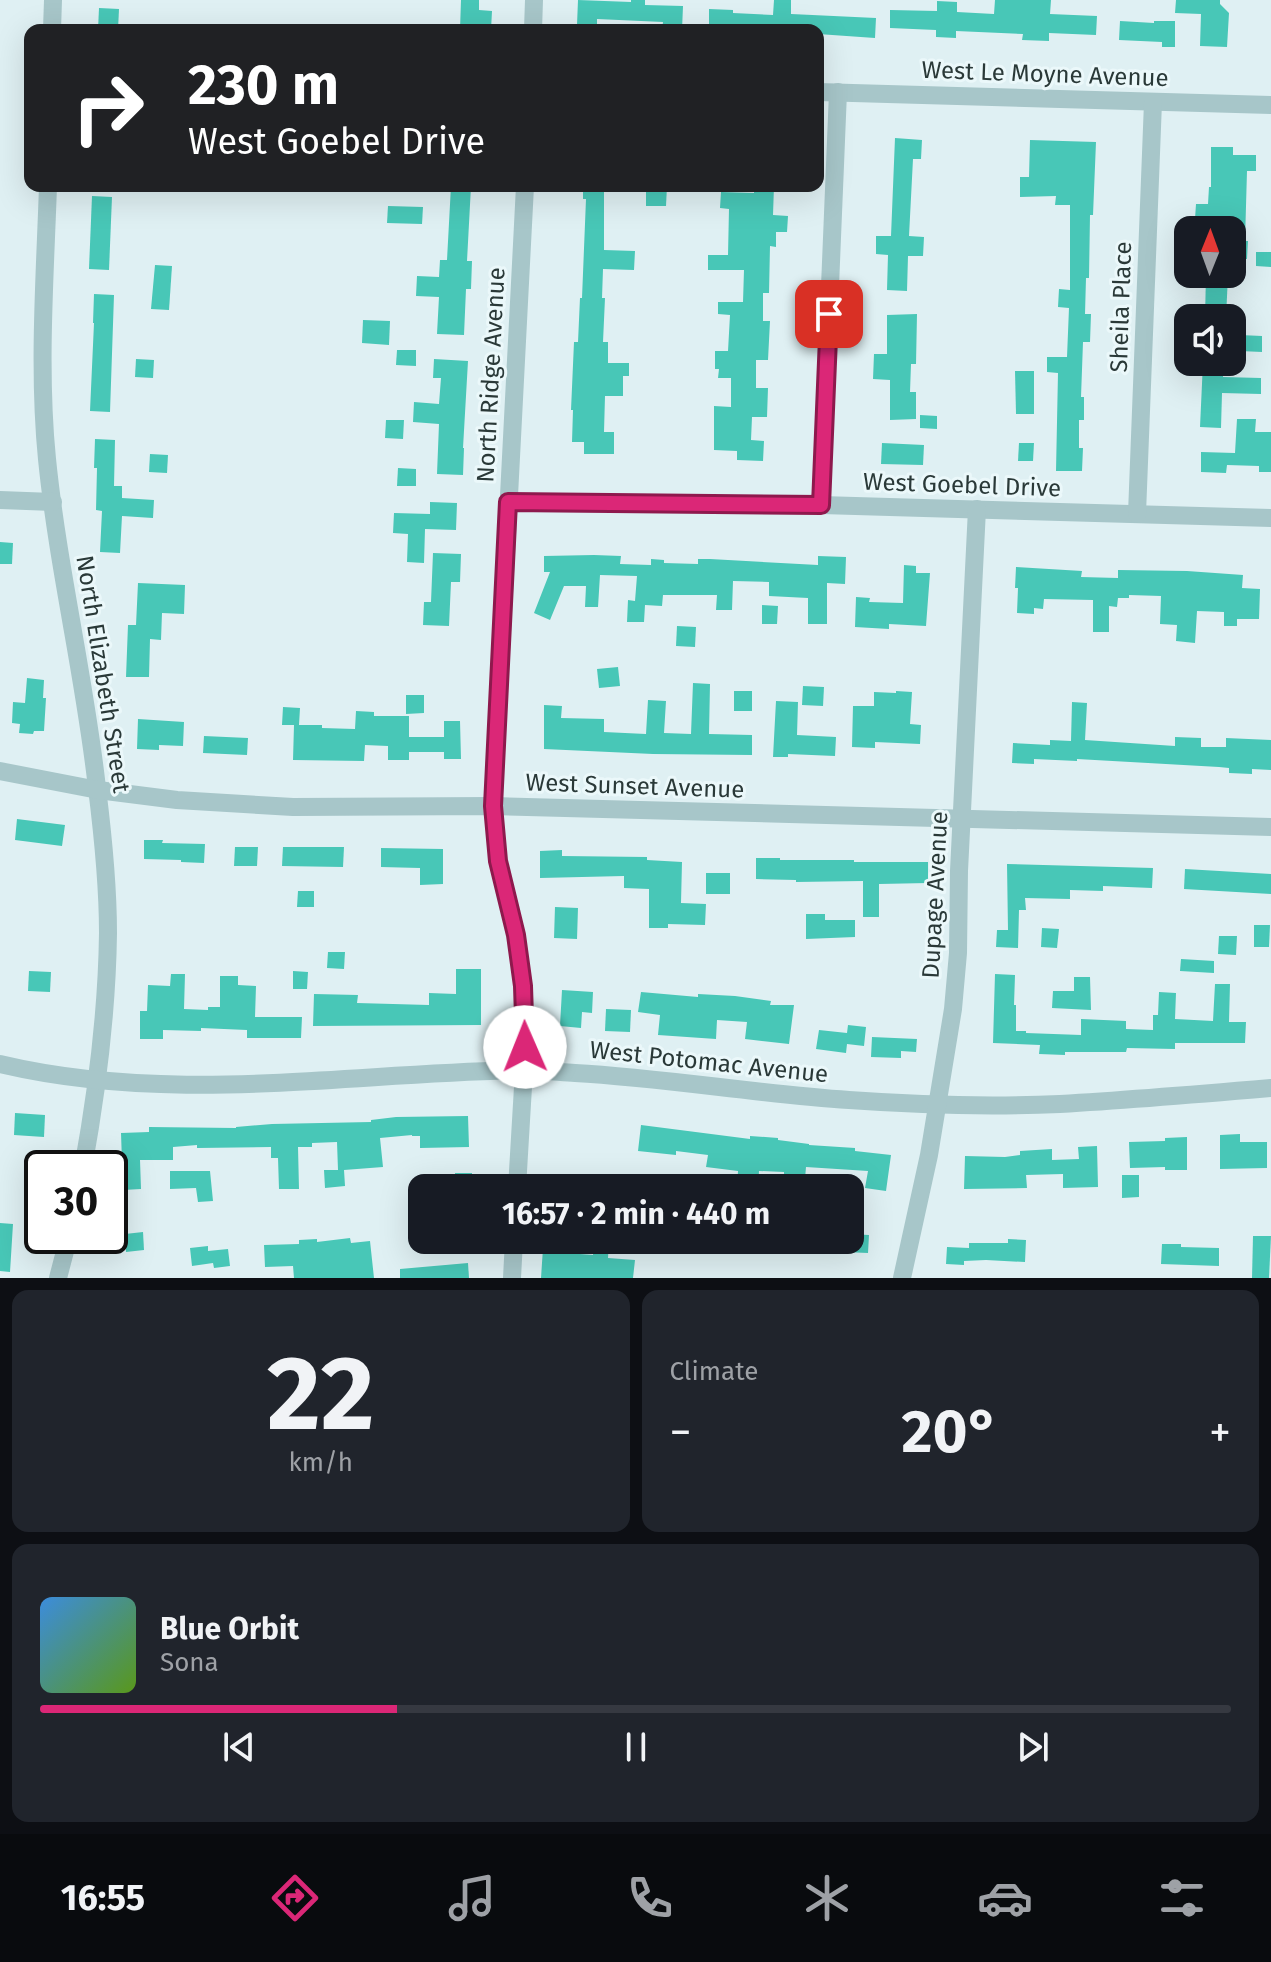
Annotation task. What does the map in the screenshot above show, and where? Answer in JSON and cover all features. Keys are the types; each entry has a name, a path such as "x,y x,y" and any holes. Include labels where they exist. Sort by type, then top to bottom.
{"street":[{"path":"52,24 53,0"},
{"path":"533,24 534,0"},
{"name":"West Le Moyne Avenue","path":"824,92 1271,105"},
{"path":"821,505 838,92"},
{"name":"Sheila Place","path":"1137,514 1153,102"},
{"name":"North Elizabeth Street","path":"48,192 43,372 47,457 98,790 108,933 101,1042 86,1150"},
{"name":"North Ridge Avenue","path":"518,1174 524,1070 523,986 516,935 498,861 493,806 525,192"},
{"path":"0,500 53,502"},
{"name":"West Goebel Drive","path":"508,502 821,505 1271,518"},
{"name":"Dupage Avenue","path":"902,1278 929,1155 953,1009 977,509"},
{"name":"West Sunset Avenue","path":"0,771 98,790 177,800 293,807 493,806 1271,827"},
{"name":"West Potomac Avenue","path":"0,1064 97,1081 202,1086 524,1070 631,1076 846,1100 937,1104 1060,1104 1271,1088"},
{"path":"58,1278 64,1254"},
{"path":"512,1278 513,1254"}],"building":[{"path":"461,0 479,0 479,10 492,11 491,24 460,24"},
{"path":"578,0 645,0 645,5 683,6 682,24 597,19 597,24 577,24"},
{"path":"774,0 791,0 791,14 876,18 875,38 824,34 824,24 709,24 709,9 773,15"},
{"path":"995,0 1051,0 1050,14 1097,16 1096,35 1049,33 1049,41 1022,40 1023,34 956,31 956,38 936,37 936,30 890,28 890,10 937,11 937,1 957,2 957,12 994,14"},
{"path":"1176,0 1220,0 1229,13 1227,47 1200,46 1201,14 1175,13"},
{"path":"99,8 119,9 118,24 98,24"},
{"path":"1120,21 1175,21 1175,47 1162,47 1162,42 1119,40"},
{"path":"895,138 922,140 921,159 913,159 909,236 924,237 923,256 908,256 907,291 887,290 888,255 876,254 876,236 891,236"},
{"path":"1030,140 1096,142 1089,278 1086,278 1085,314 1091,314 1090,342 1083,342 1081,397 1084,397 1084,420 1079,420 1082,471 1056,471 1058,373 1047,372 1047,357 1067,357 1069,308 1058,307 1059,289 1070,290 1070,205 1055,205 1056,196 1020,197 1020,177 1029,177"},
{"path":"1211,147 1233,147 1233,155 1256,155 1256,171 1247,171 1246,216 1195,216 1196,204 1208,204"},
{"path":"451,192 471,192 467,261 472,261 471,289 466,289 464,335 437,334 439,297 416,296 417,276 439,277 440,260 447,260"},
{"path":"583,192 604,192 604,250 635,251 634,270 603,269 603,342 608,342 608,363 629,363 629,376 623,376 623,396 605,396 604,432 614,432 614,454 584,454 584,442 572,442 574,342 578,342 582,298 586,199 583,199"},
{"path":"646,192 667,192 666,206 646,206"},
{"path":"721,192 774,192 773,215 788,216 787,232 776,232 776,247 770,246 769,293 763,293 763,321 770,321 768,360 756,360 756,388 768,388 767,417 752,417 751,440 764,441 763,461 737,460 737,451 714,450 714,406 731,407 731,378 718,378 719,369 715,369 715,351 728,351 730,315 718,314 718,302 743,302 744,270 708,270 708,255 728,255 729,209 720,208"},
{"path":"92,196 112,197 109,270 89,269"},
{"path":"388,206 423,207 422,224 387,223"},
{"path":"1256,252 1271,252 1271,267 1256,266"},
{"path":"155,265 172,266 169,310 151,309"},
{"path":"1206,288 1227,288 1227,304 1205,304"},
{"path":"94,294 114,295 110,412 90,411"},
{"path":"917,314 916,364 911,364 910,392 916,392 916,419 890,420 890,380 873,379 874,354 887,354 887,315"},
{"path":"363,320 390,321 389,345 362,343"},
{"path":"1246,335 1262,336 1262,352 1246,351"},
{"path":"397,350 416,350 416,366 396,365"},
{"path":"136,359 154,360 153,378 135,377"},
{"path":"434,359 468,361 463,475 437,474 439,424 413,422 414,402 439,404 441,378 433,378"},
{"path":"1015,371 1034,371 1034,414 1016,414"},
{"path":"1202,376 1261,378 1261,394 1222,393 1221,428 1200,427"},
{"path":"920,415 937,416 937,429 920,428"},
{"path":"1237,419 1256,419 1255,432 1271,432 1271,472 1259,472 1259,466 1227,465 1226,473 1201,472 1201,452 1235,453"},
{"path":"386,420 404,420 403,439 385,438"},
{"path":"95,439 115,440 114,486 122,486 122,498 154,500 153,518 122,516 120,553 100,552 102,511 96,510"},
{"path":"882,443 924,445 923,465 881,464"},
{"path":"1019,443 1034,443 1033,461 1018,461"},
{"path":"150,454 168,455 167,473 149,472"},
{"path":"398,468 416,469 416,486 397,486"},
{"path":"430,502 457,503 456,530 425,529 424,563 407,562 408,534 393,533 394,513 430,514"},
{"path":"0,542 13,543 12,564 0,564"},
{"path":"433,553 461,554 460,582 451,582 449,626 423,625 424,602 431,602"},
{"path":"544,556 621,556 620,564 651,565 651,559 664,560 664,563 698,564 698,559 710,559 818,565 818,556 846,557 845,584 827,583 827,624 808,624 808,598 769,596 769,582 733,581 732,610 716,610 717,595 663,595 662,606 645,605 644,622 627,622 628,600 635,601 637,576 600,575 598,607 585,607 586,586 564,586 550,620 534,613 550,572 544,572"},
{"path":"904,565 916,566 916,573 930,573 926,626 889,624 889,629 855,627 856,597 870,598 869,602 903,603"},
{"path":"1016,567 1082,571 1081,577 1118,578 1118,570 1243,575 1242,588 1260,589 1259,619 1237,619 1237,626 1224,626 1224,612 1197,611 1195,643 1176,641 1177,625 1160,624 1161,596 1129,595 1129,598 1118,598 1117,607 1109,606 1109,632 1093,632 1093,600 1044,599 1043,609 1034,608 1034,614 1017,613"},
{"path":"138,583 185,585 184,614 162,613 161,640 150,639 149,677 126,677 128,625 136,625"},
{"path":"762,605 778,606 777,624 762,624"},
{"path":"677,626 696,627 695,647 676,646"},
{"path":"618,667 620,686 599,688 597,669"},
{"path":"27,678 44,680 43,698 46,698 44,731 34,731 33,734 19,733 20,724 12,723 13,702 25,703"},
{"path":"693,683 710,684 709,734 752,735 752,755 544,749 544,705 562,706 561,718 604,719 604,732 646,734 648,700 666,701 664,733 691,734"},
{"path":"803,686 824,687 823,706 802,705"},
{"path":"734,691 752,691 752,711 734,711"},
{"path":"874,692 912,692 910,724 921,725 920,744 875,742 875,748 852,747 853,706 874,706"},
{"path":"406,695 424,695 424,713 406,714"},
{"path":"776,701 798,702 797,735 836,737 835,756 788,754 788,757 773,757"},
{"path":"1072,702 1087,703 1085,740 1175,746 1175,737 1201,738 1201,747 1226,747 1226,738 1271,740 1271,770 1252,769 1252,774 1229,773 1229,768 1219,767 1077,759 1034,759 1034,764 1012,763 1013,743 1050,745 1050,740 1071,741"},
{"path":"283,707 300,708 299,725 322,725 322,728 355,729 356,711 374,712 374,716 409,716 409,737 444,737 444,721 460,721 461,759 444,759 444,752 409,752 409,760 388,760 388,746 365,745 364,761 293,760 294,725 282,725"},
{"path":"138,719 184,722 183,746 159,745 159,750 137,749"},
{"path":"204,736 248,738 247,755 203,753"},
{"path":"17,819 65,825 62,846 15,840"},
{"path":"144,840 205,844 204,863 144,859"},
{"path":"235,847 258,847 257,866 234,866"},
{"path":"283,847 344,847 343,867 282,866"},
{"path":"381,848 443,849 443,884 420,885 420,868 381,867"},
{"path":"562,850 562,856 647,857 647,860 682,862 681,903 706,904 705,925 668,924 668,928 649,928 649,889 624,888 624,876 540,878 540,851"},
{"path":"756,858 928,862 928,883 879,884 879,917 863,917 863,881 756,879"},
{"path":"1007,864 1153,868 1152,888 1103,886 1103,891 1070,890 1070,899 1025,898 1026,910 1019,910 1018,948 996,947 997,930 1008,930"},
{"path":"1185,869 1271,874 1271,894 1184,889"},
{"path":"706,873 730,873 730,894 706,894"},
{"path":"298,891 314,891 314,907 297,907"},
{"path":"555,907 578,908 577,939 554,938"},
{"path":"806,914 825,914 825,920 855,920 855,937 806,939"},
{"path":"1254,925 1270,925 1269,947 1254,947"},
{"path":"1042,928 1059,929 1057,948 1041,947"},
{"path":"1219,936 1237,936 1236,955 1218,954"},
{"path":"328,952 345,952 344,969 327,968"},
{"path":"1181,959 1214,961 1214,973 1180,971"},
{"path":"456,969 481,969 481,1025 313,1026 314,994 358,995 357,1003 429,1005 429,993 456,994"},
{"path":"29,971 51,972 50,992 28,991"},
{"path":"293,971 308,972 307,989 293,989"},
{"path":"171,974 185,974 184,1009 208,1010 208,1007 220,1007 220,976 238,976 238,985 256,986 255,1017 302,1017 301,1038 247,1038 247,1030 201,1028 201,1031 163,1030 163,1039 140,1039 140,1011 147,1011 148,985 170,986"},
{"path":"995,974 1015,975 1016,1031 1026,1033 1081,1035 1081,1019 1126,1021 1126,1029 1153,1030 1153,1015 1158,1015 1159,992 1176,993 1175,1019 1213,1021 1215,984 1230,984 1229,1022 1246,1022 1245,1043 1175,1043 1175,1049 1127,1048 1126,1052 1065,1052 1065,1055 1039,1054 1040,1045 993,1043"},
{"path":"1074,977 1090,977 1091,1010 1052,1008 1053,991 1074,991"},
{"path":"562,990 593,992 592,1013 582,1012 581,1028 560,1026"},
{"path":"641,992 698,997 698,994 735,996 771,1001 770,1005 794,1005 789,1044 745,1039 747,1022 717,1020 716,1039 658,1035 660,1015 638,1012"},
{"path":"606,1009 631,1010 630,1032 605,1031"},
{"path":"848,1025 866,1027 864,1046 847,1044 846,1053 816,1049 819,1030 847,1033"},
{"path":"872,1037 917,1039 916,1052 901,1051 901,1058 871,1057"},
{"path":"15,1113 45,1115 44,1137 14,1135"},
{"path":"468,1116 469,1147 420,1148 420,1136 412,1135 380,1138 383,1167 344,1170 345,1186 325,1188 324,1170 338,1170 337,1142 312,1143 312,1147 298,1147 299,1189 279,1189 278,1158 271,1158 271,1147 173,1147 173,1160 140,1160 141,1189 128,1190 128,1150 122,1150 121,1133 149,1132 149,1127 236,1128 371,1122 396,1117"},
{"path":"641,1125 750,1139 750,1136 778,1138 891,1155 886,1191 865,1188 868,1171 806,1167 805,1174 759,1171 759,1174 738,1174 738,1171 706,1167 708,1155 638,1151"},
{"path":"1240,1134 1240,1142 1267,1142 1267,1168 1220,1169 1220,1135"},
{"path":"1187,1137 1187,1170 1130,1168 1129,1142"},
{"path":"1097,1146 1098,1187 1063,1188 1063,1174 1026,1175 1027,1188 964,1189 965,1156 1005,1157 1020,1155 1020,1151 1052,1149 1052,1160 1079,1159 1078,1147"},
{"path":"170,1171 210,1171 213,1201 198,1202 196,1188 170,1189"},
{"path":"1122,1175 1139,1175 1139,1197 1122,1198"},
{"path":"0,1223 13,1224 10,1272 0,1271"},
{"path":"143,1232 144,1250 128,1252 128,1234"},
{"path":"864,1235 869,1235 868,1253 864,1253"},
{"path":"1253,1236 1271,1236 1269,1278 1252,1278"},
{"path":"350,1238 351,1243 370,1241 374,1278 294,1278 293,1266 265,1267 264,1245"},
{"path":"1008,1239 1026,1240 1025,1262 986,1260 964,1261 964,1265 946,1264 947,1247 969,1248 969,1243 1008,1243"},
{"path":"1162,1244 1219,1248 1219,1266 1161,1264"},
{"path":"208,1246 208,1251 228,1249 230,1266 214,1268 213,1263 192,1266 190,1248"},
{"path":"543,1254 608,1254 608,1258 635,1260 633,1278 541,1278"},
{"path":"468,1263 469,1278 400,1278 400,1269"}],"route":[{"path":"525,1047 523,986 516,935 498,861 493,806 508,502 821,505 829,314"}]}
